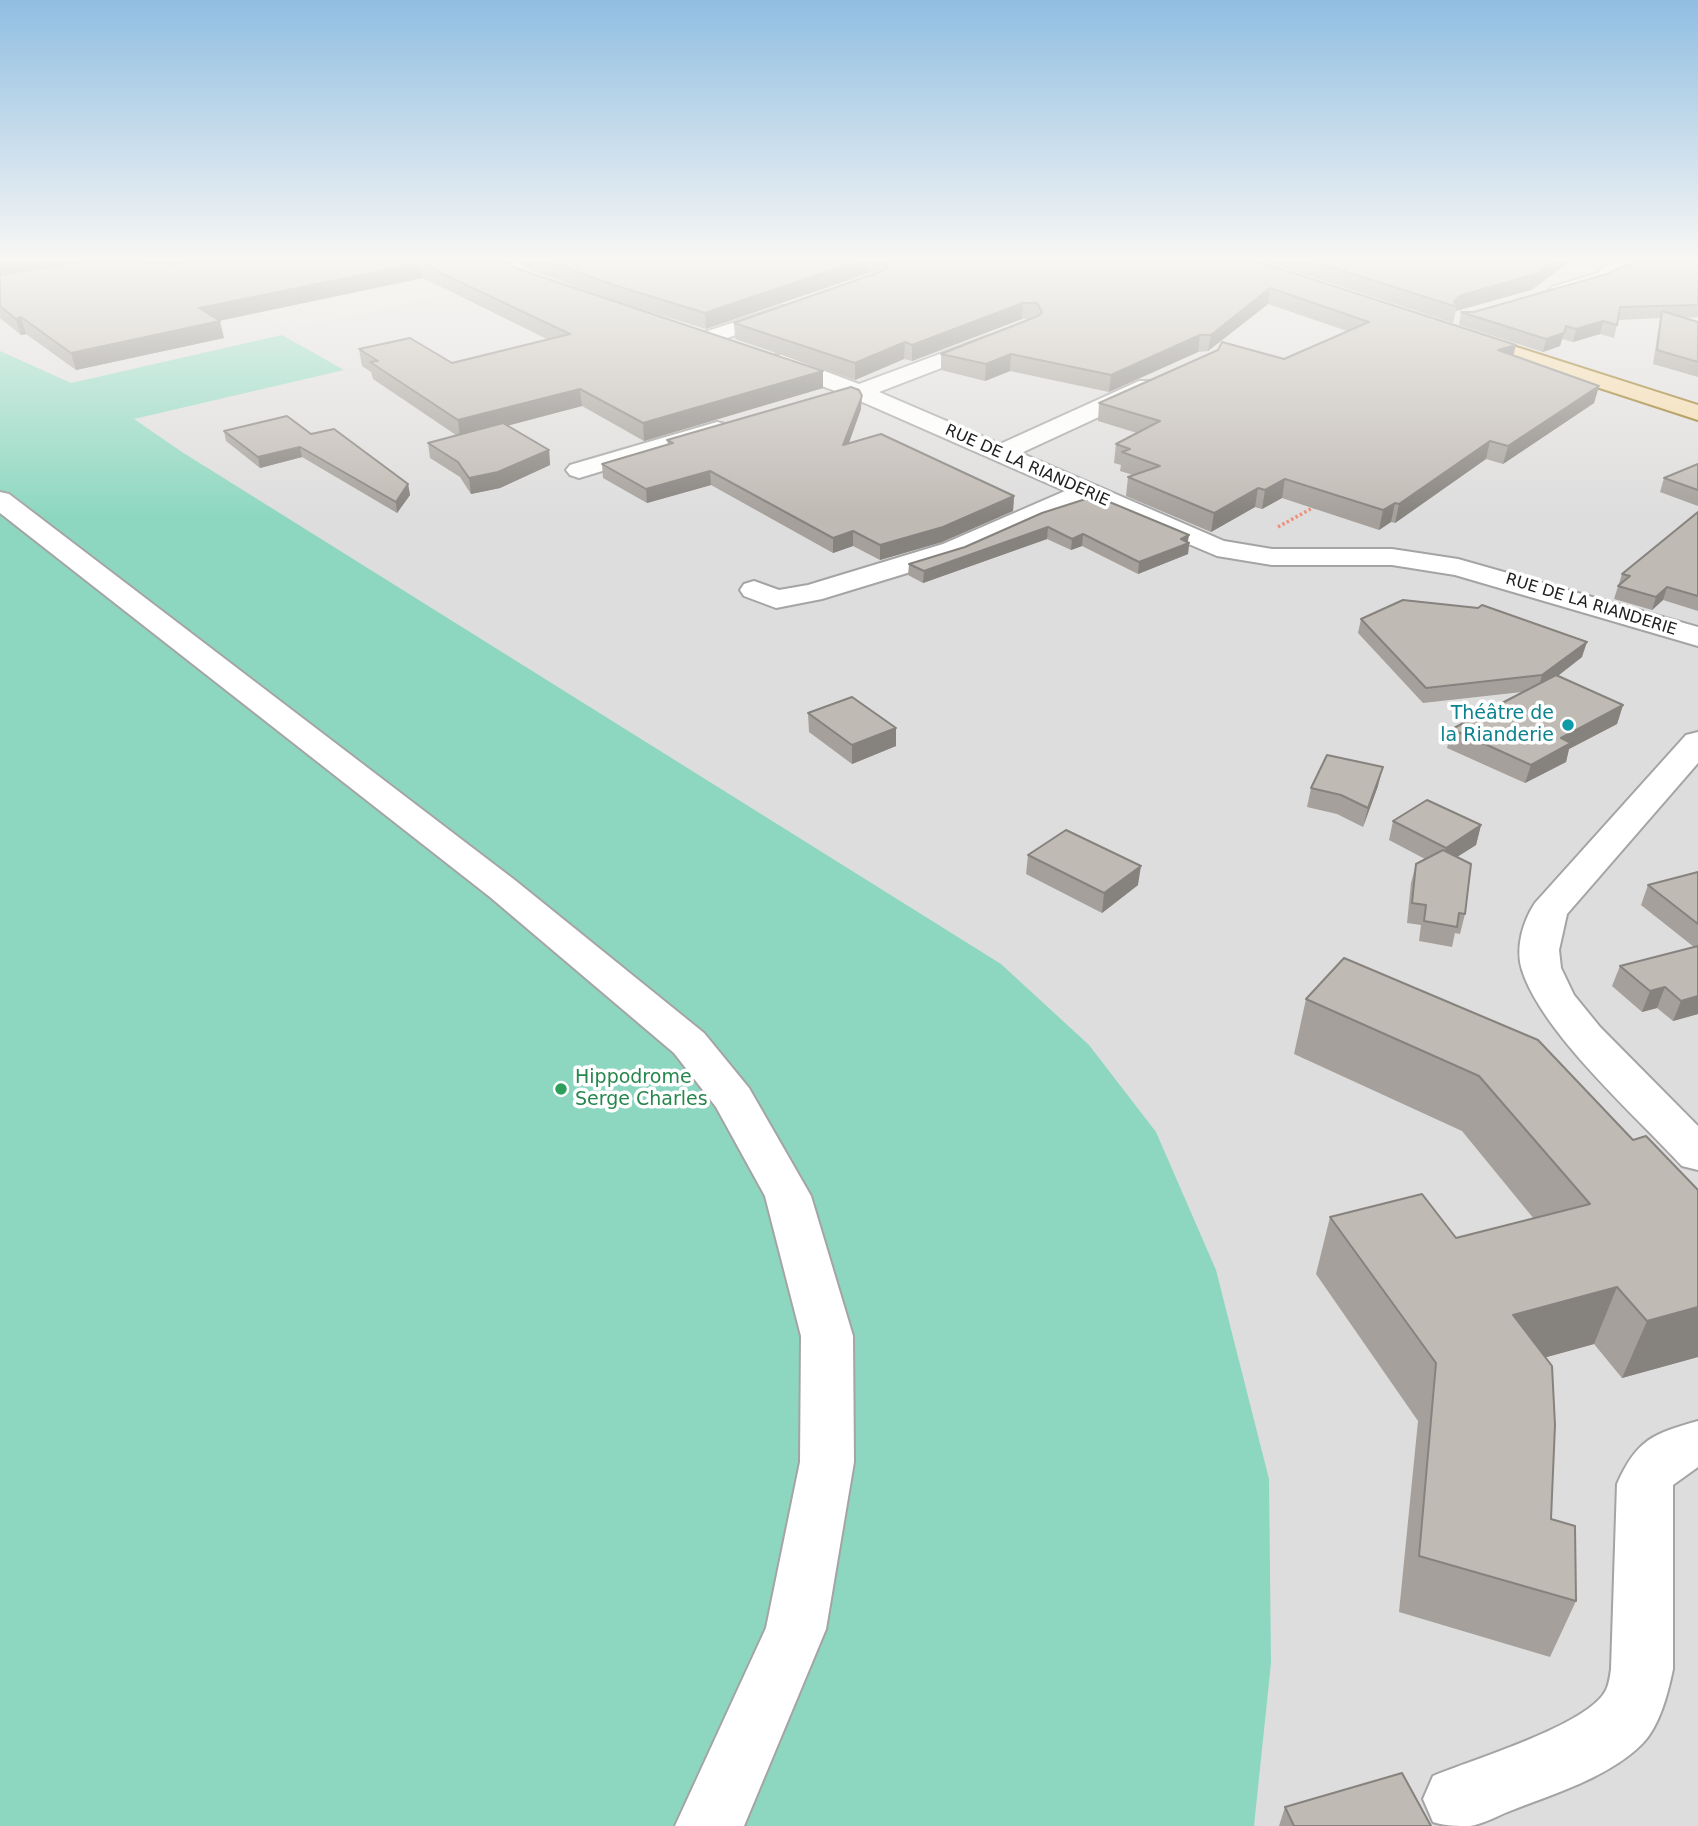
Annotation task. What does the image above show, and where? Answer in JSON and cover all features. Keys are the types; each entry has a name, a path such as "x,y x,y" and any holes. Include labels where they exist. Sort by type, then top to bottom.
{"main road":[{"path":"1523,346 1698,413"},
{"path":"1540,346 1698,394"}],"street":[{"name":"RUE DE LA RIANDERIE","path":"729,346 856,391 1181,535 1231,552 1272,557 1381,556 1447,565 1698,637"},
{"path":"814,401 856,391 976,346"},
{"path":"999,454 1170,375"},
{"path":"579,470 736,424"},
{"path":"754,590 776,599 812,593 953,550 1085,492"},
{"path":"0,500 503,889 689,1043 733,1100 788,1196 827,1336 827,1462 796,1629 722,1801 708,1826"},
{"path":"1698,742 1549,911 1544,922 1539,950 1548,986 1567,1015 1698,1154"},
{"path":"1456,1799 1578,1749 1620,1723 1631,1706 1642,1669 1645,1484 1649,1471 1657,1462 1698,1444"}],"path":[{"path":"1231,552 1325,501"}],"shaded area":[{"path":"0,346 1698,346 1698,1826 0,1826"}],"green space":[{"name":"Hippodrome Serge Charles","path":"233,346 302,346 344,370 134,419 182,452 1001,964 1089,1045 1156,1132 1216,1270 1269,1479 1271,1663 1254,1826 0,1826 0,351 71,383"}],"building":[{"path":"62,346 103,346 71,353"},
{"path":"372,346 424,346 452,363 520,346 749,346 823,371 643,423 580,389 458,420 370,362 378,361 359,349"},
{"path":"804,346 895,346 855,363"},
{"path":"961,346 1175,346 1111,375 1011,354 986,364 941,354"},
{"path":"1220,346 1237,346 1284,359 1313,346 1512,346 1498,350 1599,386 1508,446 1490,441 1399,504 1395,503 1383,510 1285,479 1265,490 1258,488 1214,513 1128,477 1160,466 1122,452 1130,449 1116,444 1160,421 1099,403 1218,350"},
{"path":"1657,346 1698,346 1698,362 1657,350"},
{"path":"851,387 859,390 862,396 843,445 881,434 1014,496 943,527 880,545 853,531 833,538 710,471 646,489 602,464 673,443 667,440"},
{"path":"287,416 311,434 334,429 408,484 396,502 300,447 258,457 224,431"},
{"path":"503,423 549,450 498,472 469,478 458,462 428,443"},
{"path":"1698,464 1698,490 1664,478"},
{"path":"1095,496 1189,535 1181,539 1189,543 1139,562 1083,534 1072,539 1048,527 924,571 909,564 965,547 1042,513"},
{"path":"1698,512 1698,596 1667,587 1656,597 1618,586 1630,576 1622,574"},
{"path":"1403,600 1478,608 1482,605 1587,642 1542,675 1426,688 1361,619"},
{"path":"1556,675 1623,705 1561,738 1571,743 1531,765 1452,729"},
{"path":"852,697 896,728 852,745 808,713"},
{"path":"1327,755 1383,767 1368,808 1341,795 1311,788"},
{"path":"1427,800 1481,825 1446,848 1393,821"},
{"path":"1066,830 1141,866 1104,893 1028,855"},
{"path":"1443,850 1471,864 1465,914 1459,913 1457,927 1424,921 1426,905 1412,903 1416,864"},
{"path":"1698,872 1698,924 1648,885"},
{"path":"1698,946 1698,996 1681,1001 1665,987 1650,991 1620,966"},
{"path":"1344,958 1538,1040 1633,1140 1646,1136 1698,1190 1698,1307 1647,1321 1617,1287 1513,1315 1552,1366 1555,1425 1551,1519 1575,1526 1576,1601 1419,1556 1436,1363 1330,1217 1422,1194 1456,1238 1590,1204 1479,1076 1306,999"},
{"path":"1402,1773 1431,1826 1294,1826 1285,1807"}],"place":[{"name":"Théâtre de la Rianderie","path":"1568,725"},
{"name":"Hippodrome Serge Charles","path":"561,1089"}]}
